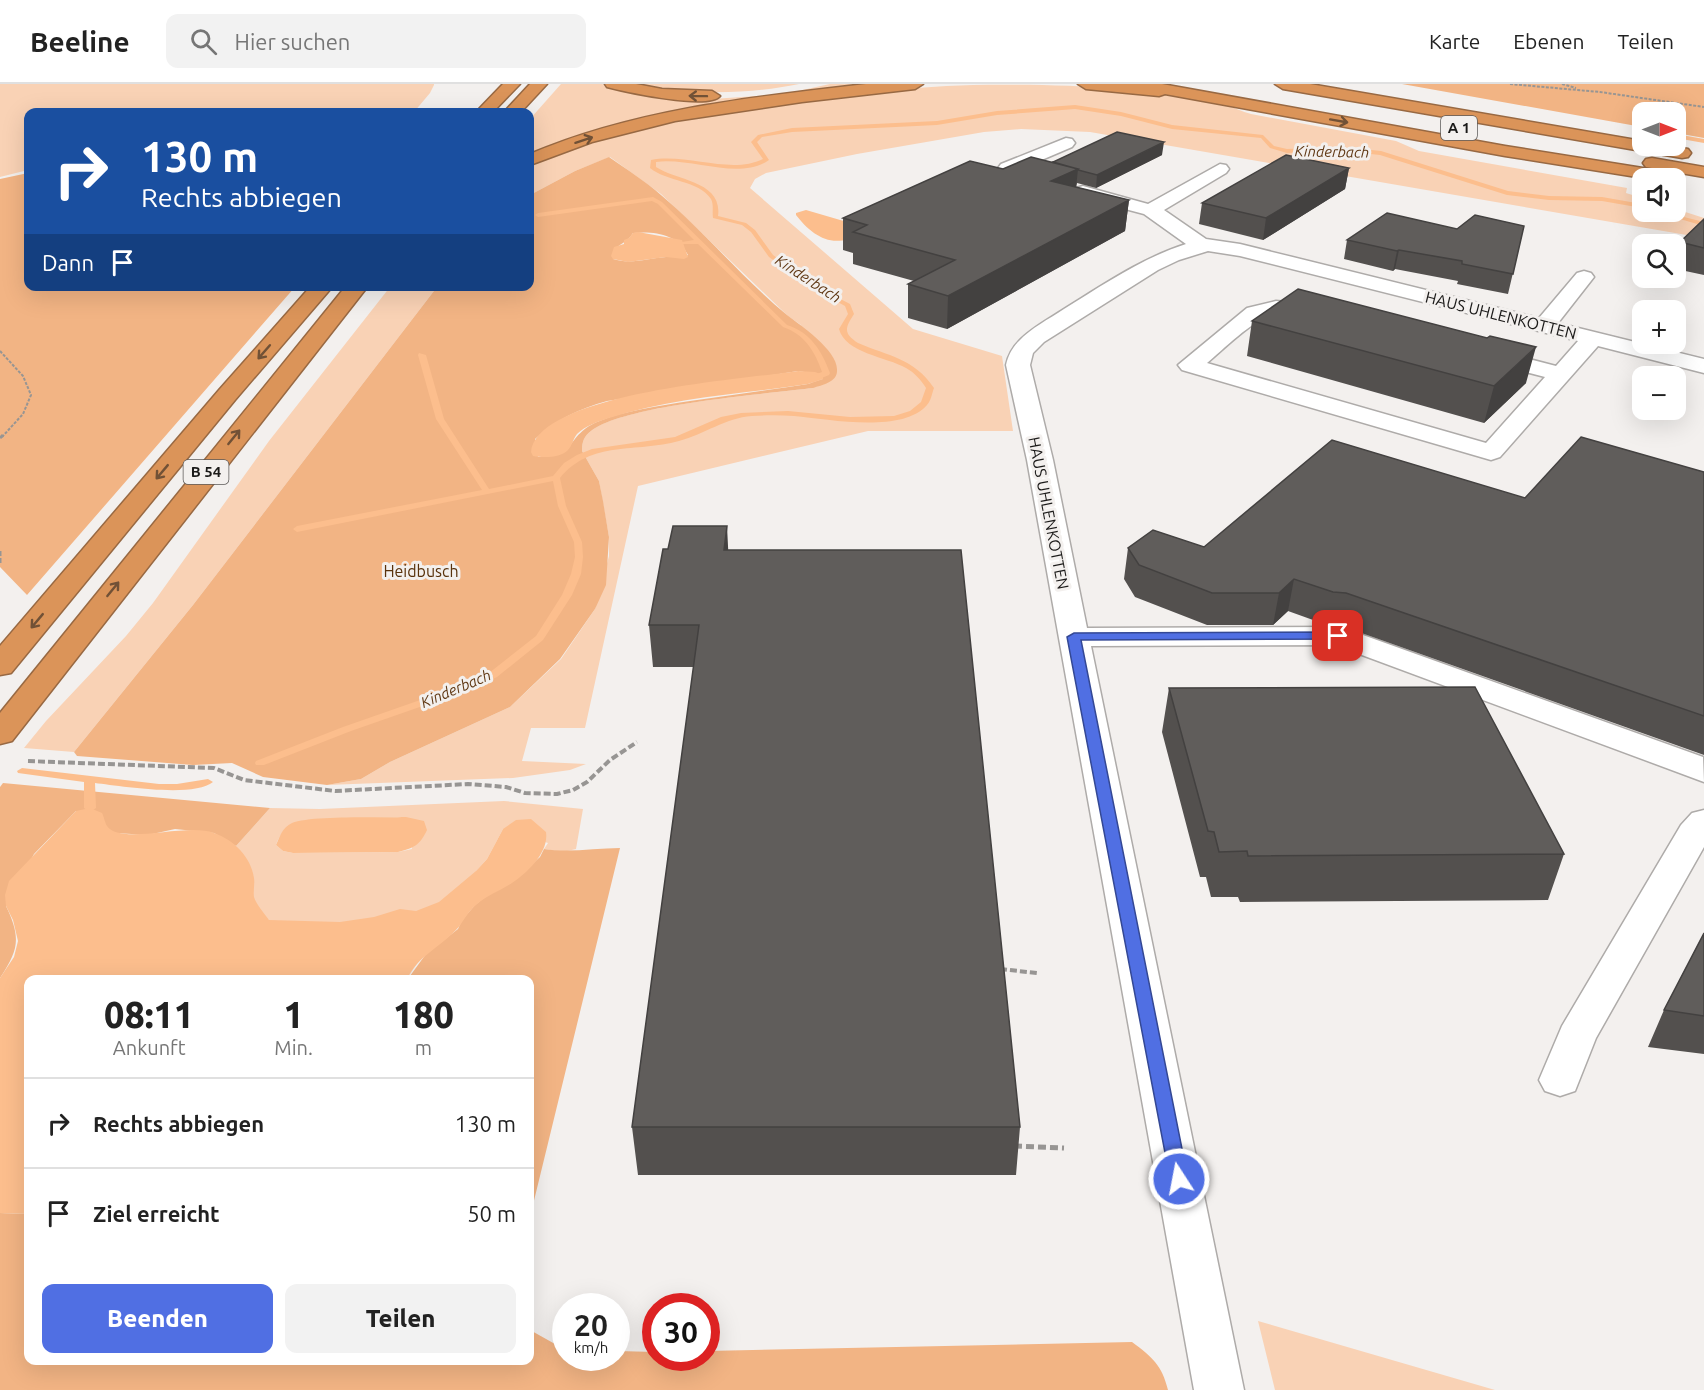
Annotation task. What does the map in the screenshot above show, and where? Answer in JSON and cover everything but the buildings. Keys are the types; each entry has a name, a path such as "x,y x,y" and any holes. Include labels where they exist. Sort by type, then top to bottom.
{"highway":[{"path":"488,108 512,84"},
{"path":"516,108 539,84"},
{"path":"613,84 662,94 727,96 774,93 818,84"},
{"path":"534,159 607,132 672,117 816,95 915,84"},
{"path":"1086,84 1146,90 1282,111"},
{"path":"1136,84 1632,172"},
{"name":"A 1","path":"1213,84 1704,172"},
{"name":"A 1","path":"1283,84 1699,152"},
{"path":"1351,84 1632,136"},
{"path":"473,108 484,90"},
{"path":"1686,181 1704,183"},
{"name":"B 54","path":"0,666 318,291"},
{"name":"B 54","path":"0,734 211,466 354,291"},
{"path":"338,311 361,291"}],"street":[{"path":"1042,182 1009,173 1007,168 1066,143"},
{"path":"1151,210 1220,169"},
{"path":"1064,187 1151,210 1202,246"},
{"name":"HAUS UHLENKOTTEN","path":"1219,1390 1040,460 1018,360 1027,346 1053,326 1163,259 1202,246 1215,245 1704,366"},
{"path":"1544,326 1584,277"},
{"path":"1328,314 1296,307 1263,310 1255,313 1190,365 1491,452 1593,338"},
{"path":"1461,348 1561,374"},
{"path":"1074,637 1338,636 1691,764 1704,772"},
{"path":"1560,1080 1576,1037 1694,833 1704,821"}],"path":[{"path":"1510,84 1580,90 1704,107"},
{"path":"1562,84 1580,90"},
{"path":"0,351 17,366 25,379 31,405 23,418 0,438"},
{"path":"0,551 0,564"},
{"path":"28,761 214,768 244,780 335,791 468,784 506,787 525,793 557,794 573,790 587,782 610,760 637,742"},
{"path":"996,970 1037,974"},
{"path":"1013,1146 1064,1149"}],"shaded area":[{"path":"0,84 434,84 430,93 417,108 24,108 24,171 0,177"},
{"path":"561,84 602,84 621,90 712,99 784,94 830,84 897,84 753,101 534,154 534,114"},
{"path":"634,84 799,84 737,92 696,92"},
{"path":"973,85 1036,85 1131,90 1194,99 1225,105 1251,114 1396,141 1419,151 1627,188 1626,193 1632,195 1632,222 1686,222 1686,212 1704,218 1704,238 1090,132 1021,129 984,132 857,154 766,173 755,179 750,188 913,329 1002,356 1013,431 868,431 638,486 585,728 531,728 522,761 586,764 570,770 513,778 327,785 361,779 390,762 510,707 561,659 595,609 609,556 609,537 599,481 582,451 584,439 591,431 608,422 633,414 663,408 731,397 813,388 801,325 788,316 661,194 610,157 575,171 534,193 534,165 584,144 642,128 866,93"},
{"path":"806,210 847,222 848,239 833,241 813,232 796,215"},
{"path":"638,232 682,240 688,257 684,259 666,257 628,262 613,259 611,256 614,247 624,244 624,240"},
{"path":"387,291 434,291 193,605 74,752 24,748 153,603 269,441"},
{"path":"798,371 815,372 823,375 823,379 808,384 683,401 633,411 592,424 577,434 571,447 561,455 537,457 531,452 542,432 569,415 606,402 694,384"},
{"path":"504,801 583,809 576,849 563,852 544,849 548,843 503,829 487,859 477,870 410,975 398,975 269,920 132,873 236,846 270,808 320,809","holes":["406,817 412,849 398,852 293,853 283,851 276,845 281,834 288,828 308,820"]},
{"path":"90,808 102,813 107,826 115,832 126,834 202,830 221,836 235,845 249,863 254,878 254,897 269,920 340,922 374,917 400,909 416,911 439,902 476,871 487,859 503,829 516,820 531,819 546,832 546,839 541,854 531,867 512,883 485,898 473,908 456,930 423,958 409,975 24,975 24,1214 0,1213 0,978 14,957 18,941 13,920 6,906 5,895 9,881 76,811"},
{"path":"406,817 424,821 427,830 416,845 398,852 293,853 283,851 276,845 286,827 301,820"},
{"path":"1258,1321 1495,1390 1275,1390"}],"green space":[{"path":"1402,84 1704,84 1704,138 1686,135 1686,102 1632,102 1632,125"},
{"name":"Heidbusch","path":"609,157 677,209 770,301 825,347 836,363 835,378 813,388 731,397 633,414 608,422 589,433 582,445 582,451 599,481 603,501 609,537 606,585 595,609 560,659 510,707 390,762 361,779 327,785 263,777 232,763 193,765 77,756 74,752 193,605 434,291 534,291 534,193 575,171","holes":["633,233 649,233 672,238 684,248 688,255 633,261 613,259 613,251","798,371 823,375 823,379 808,384 619,414 587,428 560,454 538,457 535,439 543,432 578,411 607,401"]},
{"path":"24,174 24,291 292,291 27,595 0,567 0,179"},
{"path":"3,783 270,808 236,846 214,833 175,829 148,835 115,833 76,811 34,854 6,906 14,927 16,943 11,959 0,978 0,787"},
{"path":"620,848 534,1201 534,975 411,975 426,954 458,929 462,920 475,905 490,893 511,883 540,857 544,849"},
{"path":"0,1213 24,1214 24,1365 534,1365 534,1332 552,1342 552,1371 630,1371 630,1351 642,1352 642,1371 720,1371 720,1351 1132,1342 1155,1362 1163,1374 1168,1390 0,1390"}],"waterway":[{"name":"Kinderbach","path":"556,478 566,465 580,456 611,448 677,439 724,419 741,415 788,414 850,420 894,418 912,413 925,403 930,388 922,376 911,367 855,345 846,339 843,329 851,314 848,305 825,293 813,280 792,271 771,256 753,231 744,224 715,217 717,207 714,199 707,192 688,182 659,172 653,168 653,161 666,159 743,167 756,165 766,160 754,142 760,136 792,130 937,123 997,113 1075,107 1121,114 1172,127 1263,137 1272,147 1287,151 1343,149 1381,153 1507,193 1549,198 1602,199 1632,204"},
{"name":"Kinderbach","path":"1686,138 1704,141"},
{"path":"538,215 653,199 660,203 698,241"},
{"name":"Kinderbach","path":"1686,219 1704,224"},
{"path":"684,243 700,242 785,326 793,328 806,337 816,350 826,373 809,380"},
{"path":"422,355 440,419 487,492"},
{"name":"Kinderbach","path":"260,763 347,729 470,686 493,675 540,638 567,595 576,574 579,557 578,542 562,506 556,478"},
{"path":"487,492 556,478"},
{"path":"297,529 487,492"},
{"name":"Kinderbach","path":"22,771 89,779"},
{"name":"Kinderbach","path":"89,779 159,787 177,787 208,782"},
{"path":"89,779 90,808"}],"route":[{"path":"1179,1179 1074,637 1338,636"}]}
